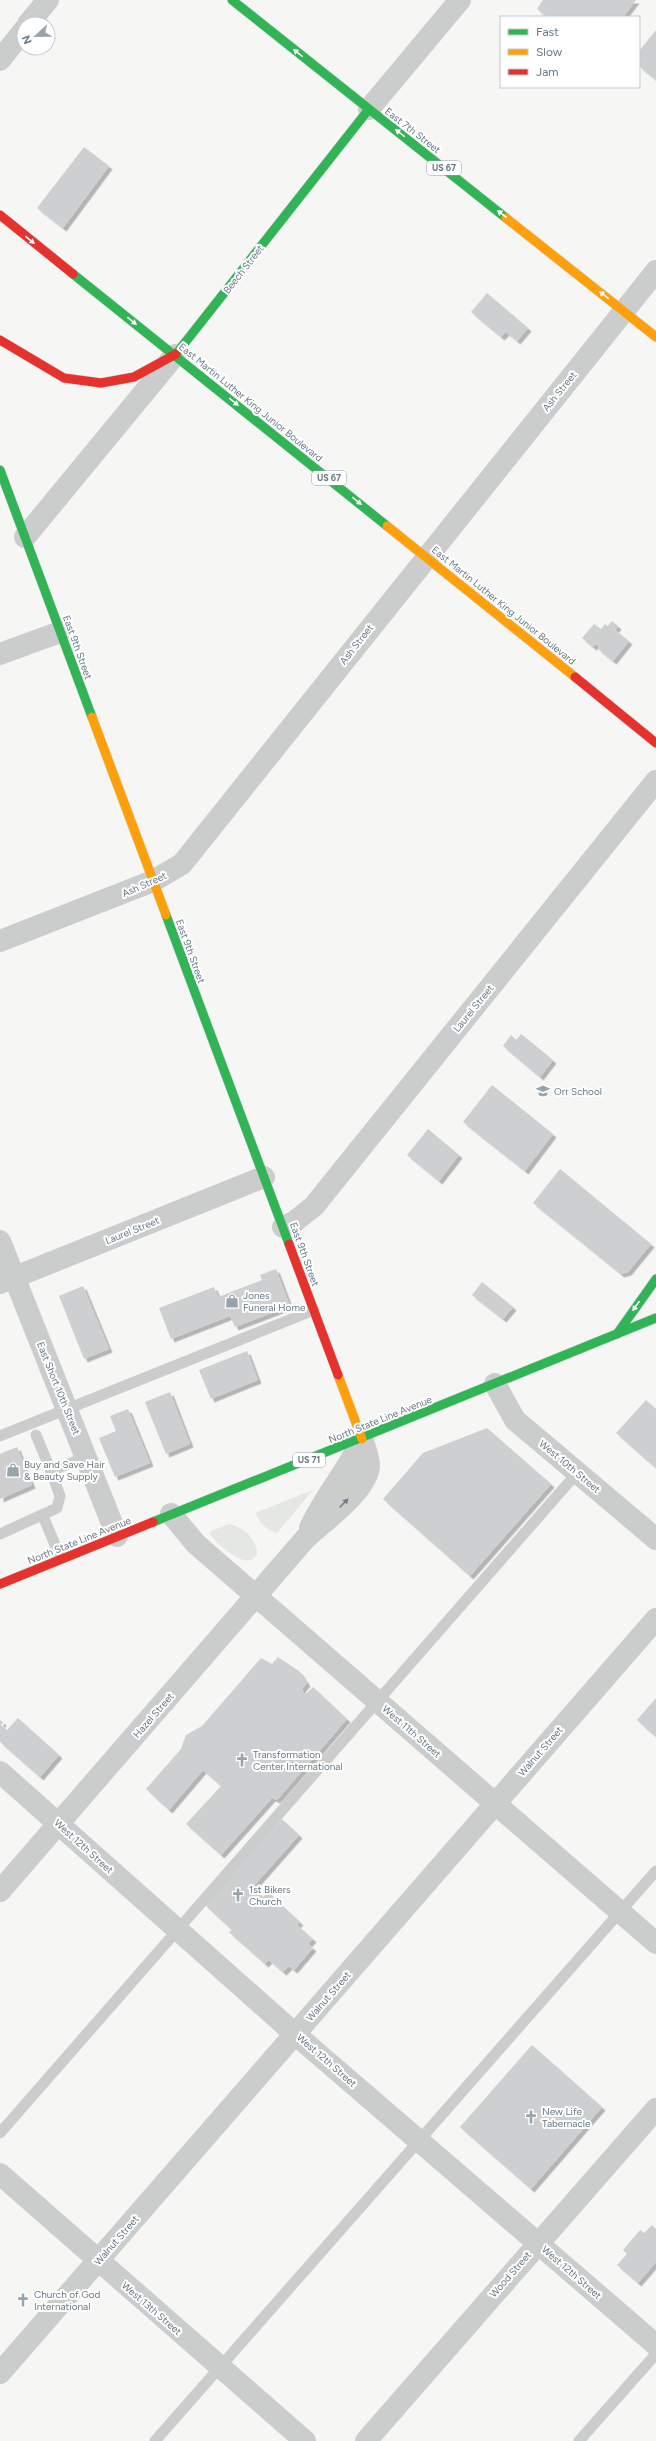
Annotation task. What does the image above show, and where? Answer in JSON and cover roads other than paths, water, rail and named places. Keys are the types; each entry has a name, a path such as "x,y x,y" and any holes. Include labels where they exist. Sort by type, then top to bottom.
{"main road":[{"name":"East 7th Street","path":"232,0 656,337"},
{"name":"Beech Street","path":"175,355 369,109"},
{"name":"East Martin Luther King Junior Boulevard","path":"0,215 426,556 656,743"},
{"path":"0,340 64,378 101,383 134,377 175,355"},
{"name":"East 9th Street","path":"0,470 362,1439"},
{"path":"617,1334 656,1279"},
{"name":"North State Line Avenue","path":"0,1584 171,1514 362,1439 656,1318"}],"street":[{"path":"35,16 48,0"},
{"name":"Beech Street","path":"369,109 460,0"},
{"path":"0,60 16,40"},
{"name":"Ash Street","path":"0,940 153,881 172,871 187,857 426,556 656,271"},
{"name":"Beech Street","path":"25,537 175,355"},
{"path":"0,654 60,632"},
{"name":"Laurel Street","path":"283,1227 294,1222 314,1206 656,781"},
{"name":"Laurel Street","path":"7,1280 264,1178"},
{"name":"East Short 10th Street","path":"0,1241 7,1280 67,1409 117,1536"},
{"name":"West 10th Street","path":"495,1384 515,1420 656,1540"},
{"name":"Hazel Street","path":"0,1891 305,1539 346,1502 366,1476 369,1460 362,1439"},
{"name":"West 11th Street","path":"171,1514 196,1544 257,1595 656,1943"},
{"name":"Walnut Street","path":"0,2372 98,2261 494,1803 656,1619"},
{"name":"West 12th Street","path":"0,1772 295,2034 538,2242 656,2346"},
{"name":"Wood Street","path":"366,2441 538,2242 656,2109"},
{"name":"West 13th Street","path":"0,2174 305,2441"}],"lane":[{"path":"0,1436 314,1310"},
{"path":"0,1534 43,1516 57,1508 60,1502 51,1471 36,1435"},
{"path":"51,1471 86,1457"},
{"path":"0,2133 379,1702 577,1473"},
{"path":"43,1516 61,1559"},
{"path":"155,2441 656,1871"},
{"path":"580,2441 656,2354"}],"place":[{"name":"Orr School","path":"543,1091"},
{"name":"Jones Funeral Home","path":"232,1301"},
{"name":"Buy and Save Hair & Beauty Supply","path":"13,1470"},
{"name":"Transformation Center International","path":"242,1760"},
{"name":"1st Bikers Church","path":"238,1895"},
{"name":"New Life Tabernacle","path":"531,2117"},
{"name":"Church of God International","path":"23,2300"}]}
